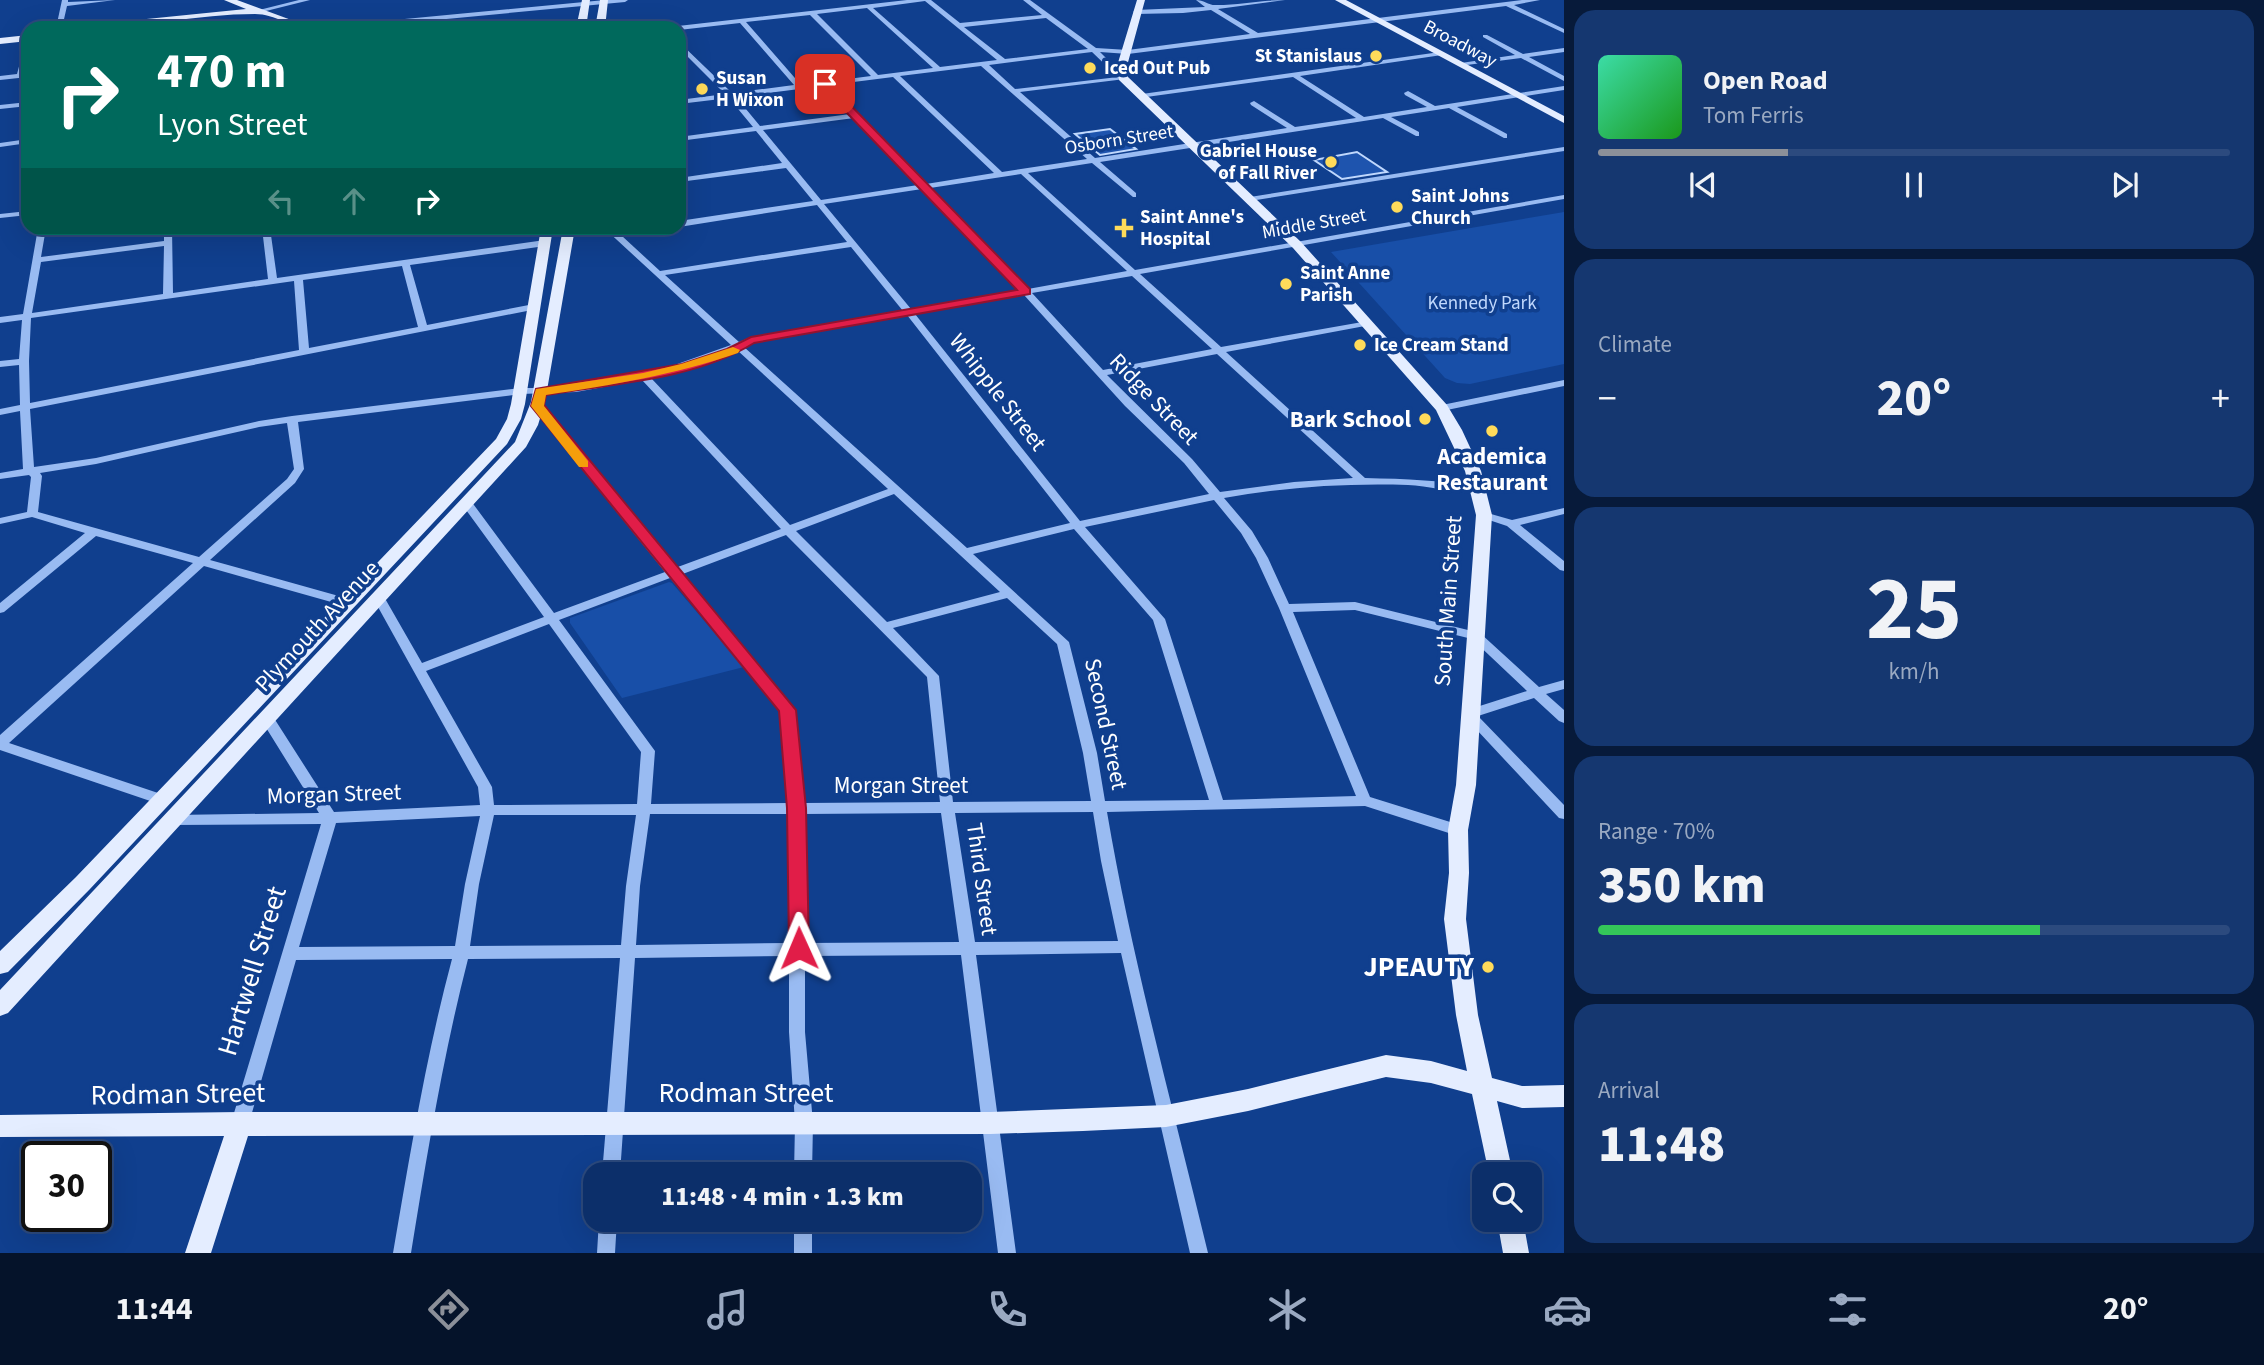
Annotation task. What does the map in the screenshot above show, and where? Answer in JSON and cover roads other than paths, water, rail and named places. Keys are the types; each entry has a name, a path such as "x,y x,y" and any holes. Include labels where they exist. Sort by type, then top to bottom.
{"main road":[{"path":"228,0 288,21"},
{"path":"1123,78 1122,66 1141,0"},
{"name":"Broadway","path":"1339,0 1564,120"},
{"path":"601,21 604,1"},
{"path":"582,21 586,2"},
{"path":"205,21 262,12"},
{"path":"164,21 262,12"},
{"path":"0,39 21,37"},
{"name":"South Main Street","path":"1123,78 1297,245 1442,408 1464,449 1479,490 1485,515 1466,785 1458,830 1459,873 1455,919 1467,1015 1499,1162"},
{"name":"Plymouth Avenue","path":"0,1006 349,603 502,441 514,419 521,391 546,235"},
{"name":"Plymouth Avenue","path":"0,965 267,718 521,444 531,425 539,399 568,235"},
{"name":"Rodman Street","path":"0,1126 240,1123 990,1124 1166,1116 1248,1100 1387,1066 1431,1072 1522,1097 1564,1096"},
{"name":"Hartwell Street","path":"198,1253 240,1123"},
{"path":"1512,1232 1516,1253"}],"street":[{"path":"61,21 65,2 112,0"},
{"path":"262,12 307,0"},
{"path":"400,21 625,0"},
{"path":"833,0 842,9"},
{"path":"686,27 925,0 961,25 1003,62"},
{"path":"1026,0 1094,50 1123,78"},
{"path":"1199,0 1256,35"},
{"path":"1136,12 1212,8 1282,0"},
{"path":"1499,0 1564,31"},
{"path":"686,101 1094,50 1128,52 1537,0"},
{"path":"868,6 939,70"},
{"path":"811,13 877,78"},
{"path":"961,25 1047,16"},
{"path":"742,21 800,88"},
{"path":"1485,36 1564,79"},
{"path":"1461,65 1564,50"},
{"name":"Whipple Street","path":"686,51 731,96 908,311 1077,525 1158,619 1217,804"},
{"path":"1142,96 1440,54"},
{"path":"983,65 1133,195"},
{"path":"1293,74 1363,119"},
{"path":"0,78 21,75"},
{"path":"895,75 999,174"},
{"path":"1013,91 1123,78"},
{"name":"Ridge Street","path":"825,84 1188,461 1217,495 1257,549 1285,608 1365,801"},
{"name":"Osborn Street","path":"686,223 1564,88"},
{"path":"1408,93 1434,108"},
{"path":"1254,103 1293,129"},
{"path":"0,107 21,105"},
{"path":"1450,106 1504,136"},
{"path":"1385,116 1416,134"},
{"path":"686,138 854,117"},
{"path":"0,145 21,142"},
{"path":"1250,199 1564,149"},
{"path":"686,179 787,165"},
{"path":"1022,171 1363,482"},
{"name":"Middle Street","path":"0,476 96,461 245,426 292,419 521,391 539,399 685,367 732,351 751,340 1564,197"},
{"path":"0,216 21,214"},
{"path":"32,514 37,476 27,467 24,361 27,316 41,235"},
{"path":"168,235 169,296"},
{"path":"270,235 273,281"},
{"path":"0,320 405,262 546,235"},
{"name":"Second Street","path":"615,235 1063,642 1090,753 1098,807 1127,947 1199,1253"},
{"path":"37,260 168,243"},
{"path":"658,274 852,244"},
{"path":"405,262 423,328"},
{"path":"299,277 304,352"},
{"path":"0,412 534,307"},
{"path":"1101,373 1365,323"},
{"path":"0,364 24,361"},
{"name":"Third Street","path":"643,376 789,531 933,676 947,807 1007,1253"},
{"path":"1442,408 1564,383"},
{"path":"539,399 674,575 788,710 797,808 797,1032 804,1123 803,1162"},
{"path":"0,744 291,481 299,469 292,419"},
{"path":"965,552 1217,495 1327,482 1404,482 1479,490"},
{"path":"420,668 895,490"},
{"path":"467,503 648,751 644,809 633,886 611,1162"},
{"path":"1511,524 1564,511"},
{"path":"0,521 32,514 349,603"},
{"path":"1485,515 1511,524 1564,567"},
{"path":"0,609 93,532"},
{"path":"883,627 1010,593"},
{"path":"379,598 485,787 488,810 472,884 462,951 447,1008 424,1124 402,1253"},
{"path":"1285,608 1355,606 1476,636 1564,718"},
{"path":"1564,684 1469,714 1564,814"},
{"path":"267,718 330,818"},
{"name":"Morgan Street","path":"0,744 167,810 330,818 488,810 1098,807 1365,801 1458,830"},
{"name":"Hartwell Street","path":"240,1123 330,818"},
{"path":"292,954 1127,947"},
{"path":"606,1253 607,1232"},
{"path":"803,1232 803,1253"}],"place":[{"name":"St Stanislaus","path":"1376,56"},
{"name":"Iced Out Pub","path":"1090,68"},
{"name":"Susan H Wixon","path":"702,89"},
{"name":"Gabriel House of Fall River","path":"1331,162"},
{"name":"Saint Johns Church","path":"1397,207"},
{"name":"Saint Anne's Hospital","path":"1124,228"},
{"name":"Saint Anne Parish","path":"1286,284"},
{"name":"Ice Cream Stand","path":"1360,345"},
{"name":"Bark School","path":"1425,419"},
{"name":"Academica Restaurant","path":"1492,431"},
{"name":"JPEAUTY","path":"1488,967"}],"park label":[{"name":"Kennedy Park","path":"1482,303"}]}
